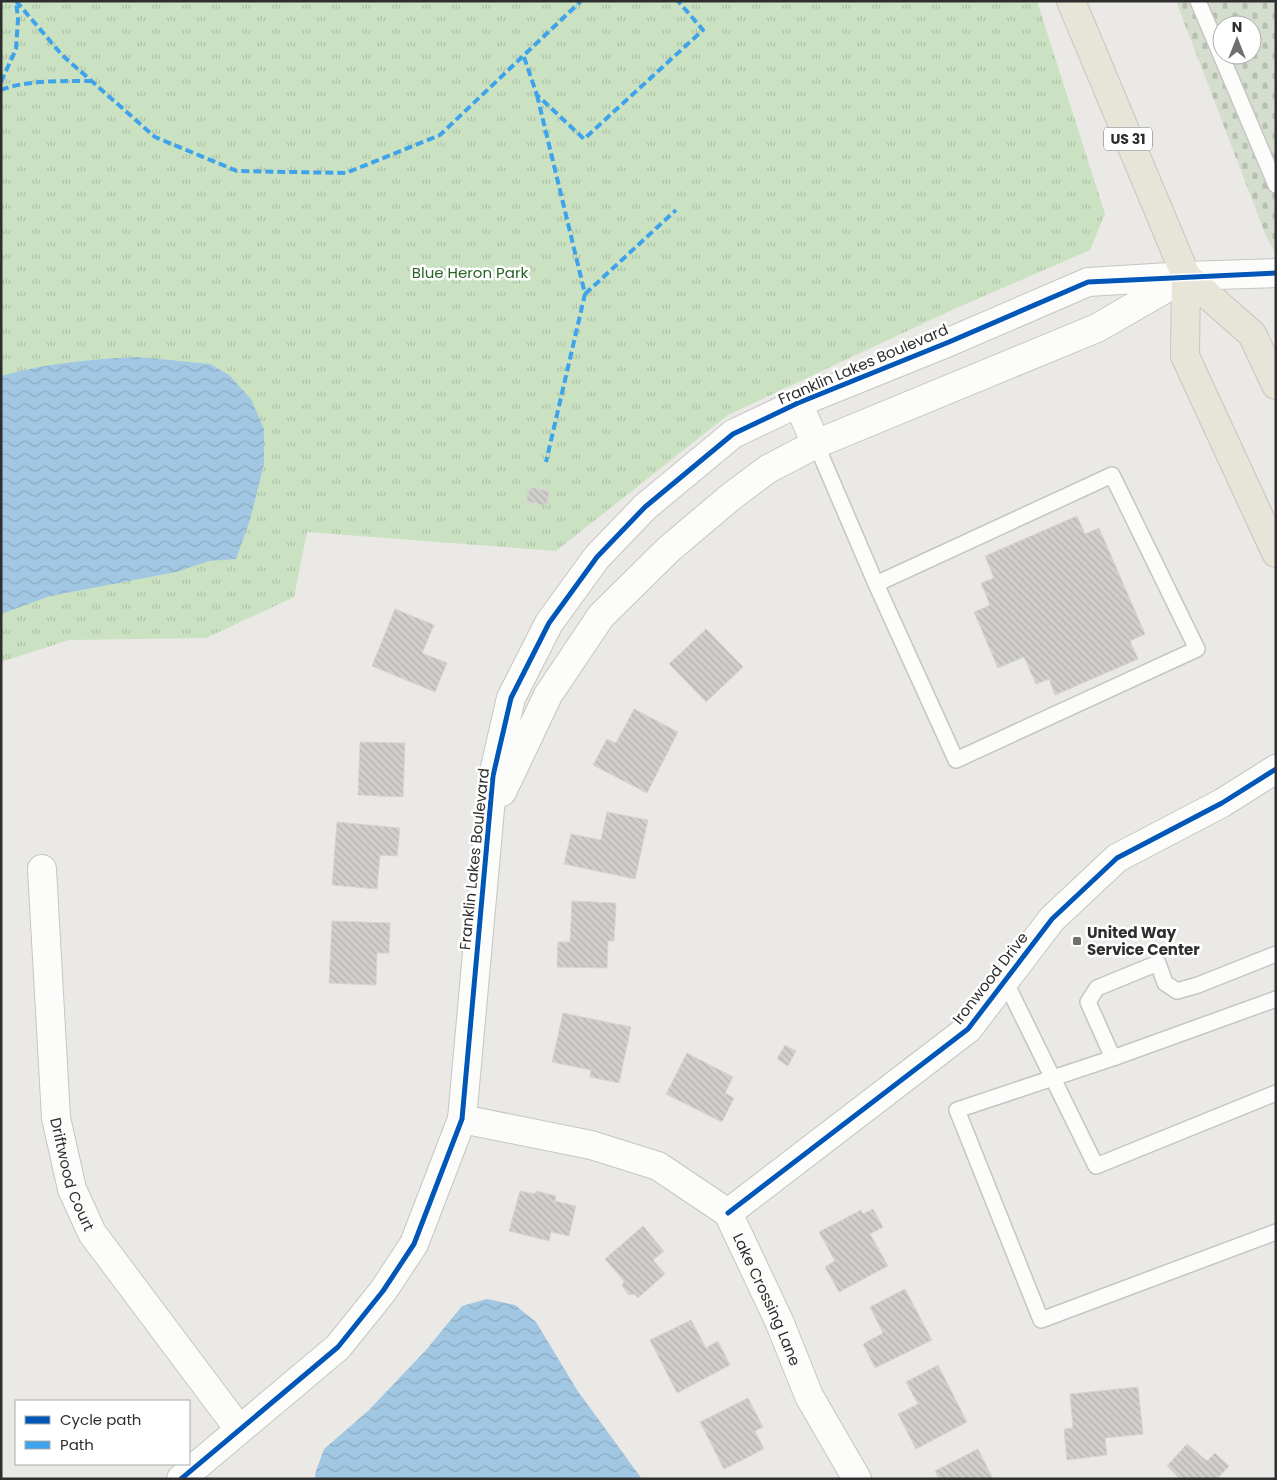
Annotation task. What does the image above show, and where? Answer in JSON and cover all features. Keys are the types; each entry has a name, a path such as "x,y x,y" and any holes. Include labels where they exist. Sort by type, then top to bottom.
{"main road":[{"name":"US 31","path":"1071,1 1186,276 1185,356 1276,553"},
{"name":"US 31","path":"1186,276 1252,334 1276,385"}],"street":[{"path":"1186,276 1276,273"},
{"name":"Franklin Lakes Boulevard","path":"181,1479 338,1347 383,1292 414,1244 462,1119 493,776 511,698 549,623 597,557 645,507 733,434 798,403 949,342 1088,282 1186,276"},
{"name":"Franklin Lakes Boulevard","path":"487,828 508,775 548,695 601,616 669,549 733,495 768,469 816,444 1097,328 1186,276"},
{"path":"949,342 965,382"},
{"path":"798,403 816,444"},
{"name":"Ironwood Drive","path":"728,1213 968,1029 1052,919 1117,858 1222,803 1276,769"},
{"name":"Driftwood Court","path":"42,870 56,1118 72,1189 92,1233 239,1429"},
{"path":"462,1119 591,1145 658,1166 728,1213"},
{"name":"Lake Crossing Lane","path":"728,1213 779,1321 809,1396 857,1479"}],"lane":[{"path":"1198,1 1276,185"},
{"path":"816,444 876,584 956,760 1197,649 1112,475 876,584"},
{"path":"1112,1058 1088,1002 1097,988 1158,963 1165,984 1177,991 1198,985 1276,954"},
{"path":"1005,981 1096,1166 1276,1093"},
{"path":"1276,999 1112,1058 956,1110 1041,1320 1276,1232"}],"green space":[{"name":"Blue Heron Park","path":"1,1 1037,1 1105,214 1090,250 952,310 728,415 556,551 307,532 294,597 206,638 69,640 1,662"},
{"path":"1176,1 1276,1 1276,254 1266,236"}],"water":[{"path":"139,357 210,364 229,375 251,399 264,429 264,464 250,520 236,559 209,561 176,572 50,596 1,614 1,376 70,362"},
{"path":"487,1299 515,1305 536,1322 577,1390 642,1479 316,1479 315,1474 324,1449 368,1411 426,1350 462,1306"}],"building":[{"path":"530,487 550,491 546,506 526,501"},
{"path":"1077,516 1085,534 1099,528 1145,634 1130,641 1138,659 1055,695 1049,679 1036,684 1024,657 998,668 974,612 990,605 981,583 994,578 985,556"},
{"path":"395,609 434,625 422,653 447,663 435,692 372,666"},
{"path":"706,629 743,667 706,702 669,664"},
{"path":"634,709 678,732 647,793 593,765 607,739 616,743"},
{"path":"360,742 405,743 403,797 358,795"},
{"path":"607,812 648,820 635,879 564,864 571,834 601,840"},
{"path":"337,822 400,828 397,856 380,855 377,889 332,885"},
{"path":"572,901 616,903 614,941 608,941 607,968 557,967 558,942 570,942"},
{"path":"332,921 390,923 389,953 377,953 376,985 329,983"},
{"path":"563,1013 631,1027 619,1083 590,1077 591,1070 552,1062"},
{"path":"785,1045 796,1051 788,1066 777,1059"},
{"path":"687,1053 733,1077 725,1093 734,1098 722,1122 666,1094"},
{"path":"520,1191 535,1194 536,1191 556,1196 555,1201 576,1206 569,1236 551,1232 549,1241 509,1231"},
{"path":"873,1209 883,1227 870,1234 888,1266 839,1292 825,1267 835,1261 819,1232 861,1210 863,1214"},
{"path":"643,1226 664,1251 653,1260 665,1274 638,1298 634,1294 629,1295 622,1286 624,1281 605,1259"},
{"path":"905,1289 932,1340 875,1368 863,1344 883,1333 870,1307"},
{"path":"691,1320 706,1348 718,1341 730,1365 677,1393 650,1340"},
{"path":"938,1365 967,1422 916,1449 898,1414 918,1404 906,1382"},
{"path":"1138,1387 1143,1434 1105,1438 1107,1455 1067,1460 1064,1429 1073,1428 1070,1394"},
{"path":"748,1398 763,1427 755,1431 764,1449 724,1469 700,1422"},
{"path":"1187,1444 1207,1461 1215,1453 1229,1466 1217,1479 1180,1479 1167,1466"},
{"path":"978,1449 993,1479 939,1479 935,1471"}],"marked path":[{"path":"16,1 62,55 155,137 237,171 346,173 440,135 581,1"},
{"path":"1,82 16,49 18,19 16,1"},
{"path":"524,57 537,95 584,139 703,30 678,1"},
{"path":"1,90 22,84 91,81"},
{"path":"537,95 585,294 546,462"},
{"path":"585,294 676,210"}],"cycle path":[{"path":"181,1479 338,1347 383,1291 414,1244 462,1119 493,776 511,698 549,623 597,557 645,507 733,434 798,403 949,342 1088,282 1276,273"},
{"path":"728,1213 968,1029 1052,919 1117,858 1222,803 1276,769"}],"place":[{"name":"United Way Service Center","path":"1077,941"}]}
